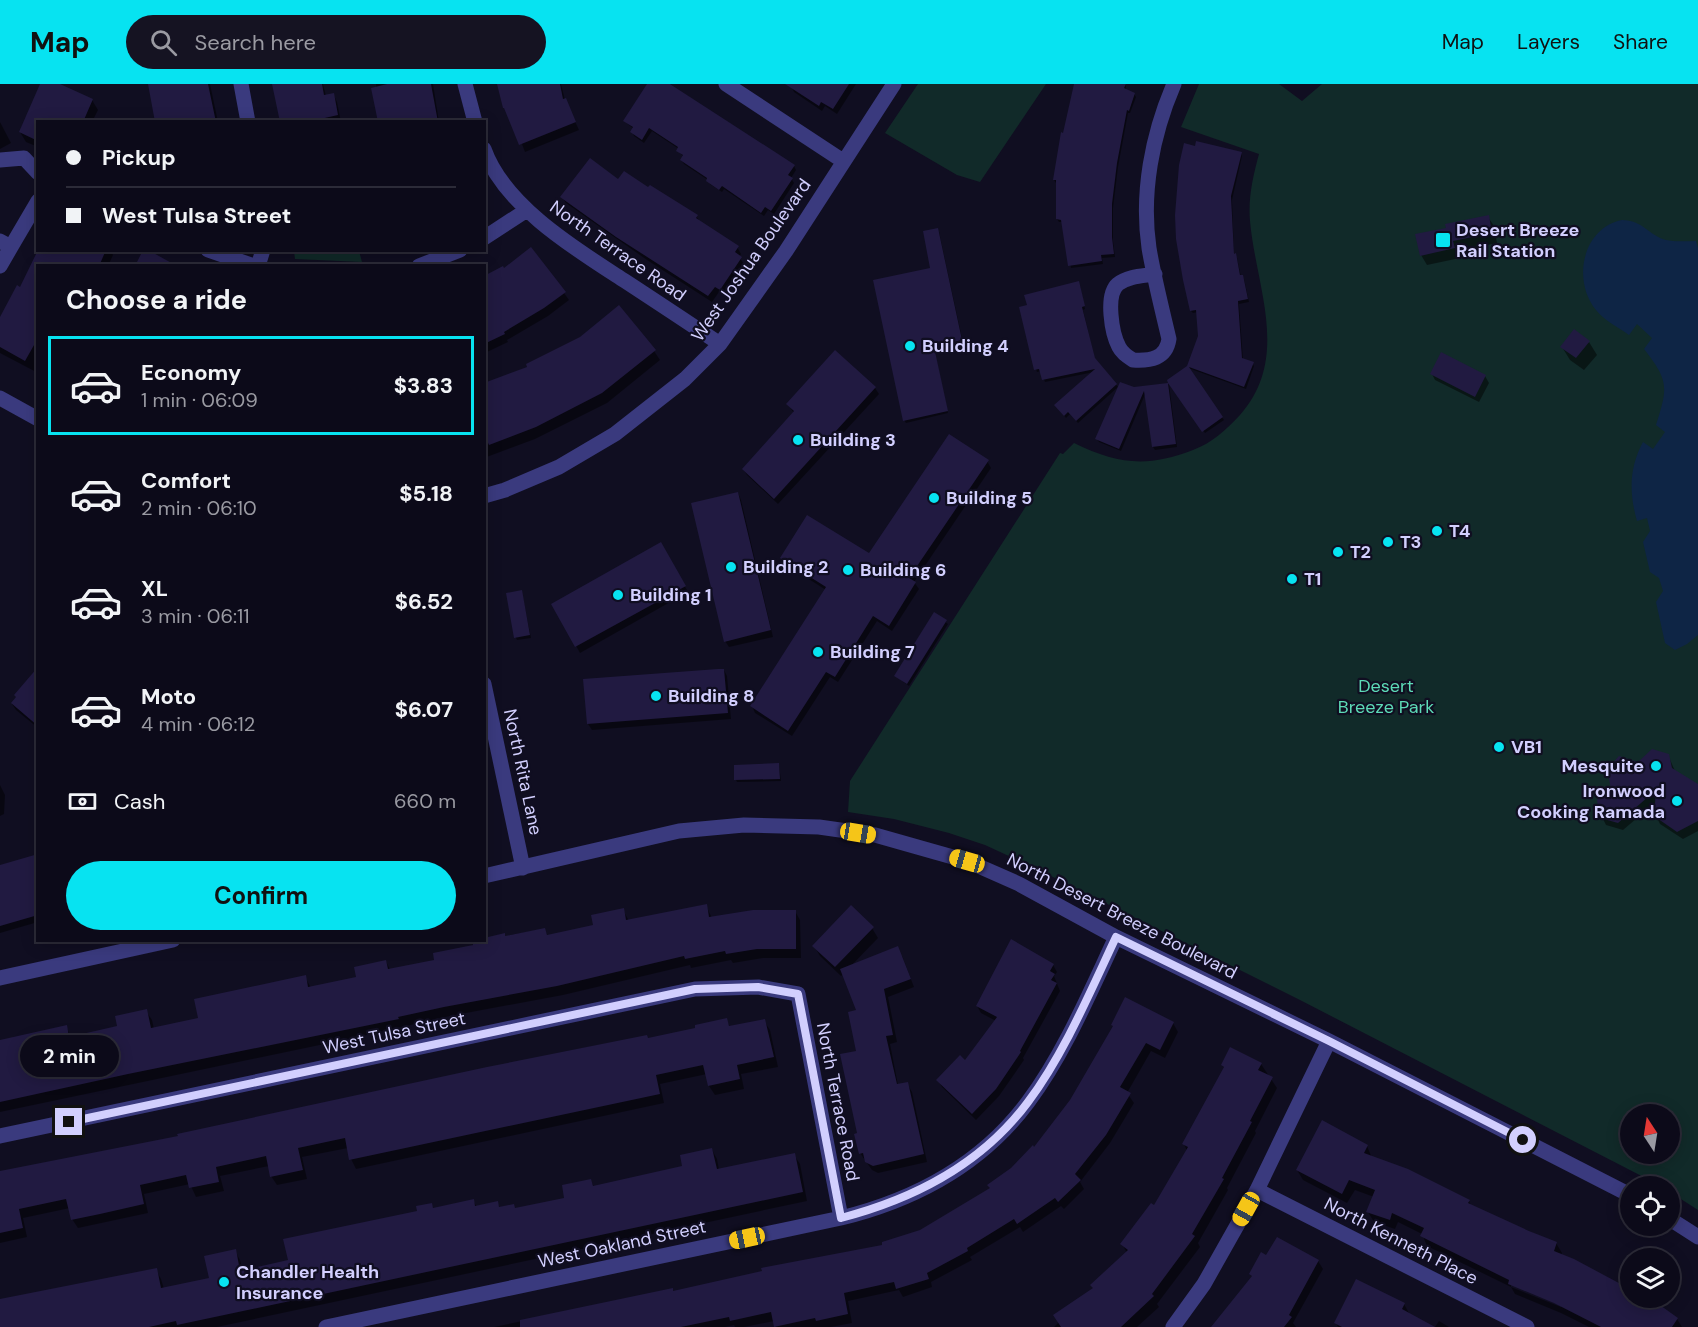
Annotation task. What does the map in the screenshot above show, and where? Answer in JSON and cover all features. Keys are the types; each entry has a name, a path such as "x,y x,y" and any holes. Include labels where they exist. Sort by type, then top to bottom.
{"street":[{"path":"241,84 248,120"},
{"path":"465,84 474,120"},
{"name":"West Joshua Boulevard","path":"486,495 505,490 559,467 615,435 685,379 720,344 786,251 894,84"},
{"path":"1155,274 1128,279 1119,284 1113,290 1110,301 1119,347 1133,360 1151,360 1167,348 1168,339 1155,274 1149,248 1147,197 1155,138 1165,104 1174,84"},
{"path":"733,86 843,160"},
{"name":"North Terrace Road","path":"486,155 490,166 527,210 563,240 720,344"},
{"path":"0,160 24,158 36,171"},
{"path":"0,266 5,244 36,204"},
{"path":"486,237 527,210"},
{"path":"214,252 250,264"},
{"path":"424,264 455,252"},
{"path":"0,398 36,418"},
{"name":"North Rita Lane","path":"486,693 523,867"},
{"name":"North Desert Breeze Boulevard","path":"486,876 679,831 744,825 819,827 875,835 967,861 1019,884 1116,937 1329,1041 1620,1190"},
{"name":"West Oakland Street","path":"326,1327 841,1218 881,1207 926,1188 971,1159 1028,1103 1047,1074 1116,937"},
{"path":"0,978 164,942"},
{"name":"West Tulsa Street","path":"0,1136 695,989 758,987 798,994"},
{"name":"North Terrace Road","path":"798,994 841,1218"},
{"path":"1173,1327 1204,1284 1257,1190 1329,1041"},
{"name":"North Kenneth Place","path":"1257,1190 1527,1327"},
{"path":"1680,1225 1698,1237"}],"green space":[{"path":"918,84 1046,84 980,182 957,175 885,133"},
{"name":"Desert Breeze Park","path":"1199,84 1279,84 1302,101 1322,84 1698,84 1698,1210 1680,1198 1680,1176 1642,1176 1300,1000 1039,870 985,845 949,833 894,819 848,812 850,781 1060,453 1063,454 1074,443 1104,455 1132,461 1176,456 1200,447 1218,436 1240,415 1255,393 1264,370 1267,346 1263,297 1250,221 1252,187 1259,154 1181,127"},
{"path":"294,252 359,252 362,262 295,259"}],"water":[{"path":"1622,220 1635,222 1666,240 1696,241 1698,248 1698,635 1675,650 1665,643 1656,602 1663,591 1659,578 1650,572 1643,542 1650,531 1647,518 1637,521 1632,491 1635,461 1643,442 1653,449 1665,432 1656,425 1663,402 1664,385 1658,369 1644,349 1652,338 1637,324 1629,335 1607,321 1596,310 1584,285 1585,257 1590,244 1608,225"}],"building":[{"path":"40,84 60,84 93,99 84,120 36,120 36,140 19,132"},
{"path":"148,84 208,84 216,120 155,120"},
{"path":"272,84 322,84 324,95 334,93 338,115 316,120 280,120"},
{"path":"387,84 431,84 438,120 378,120 371,88"},
{"path":"497,84 560,84 563,99 566,98 576,122 519,145 503,108"},
{"path":"647,84 670,84 795,165 788,175 793,178 771,211 765,207 761,213 722,186 719,190 706,181 707,178 680,160 683,155 676,151 678,147 649,128 642,140 630,132 633,127 623,121"},
{"path":"785,84 849,84 833,109 821,102 819,106"},
{"path":"1074,84 1126,84 1124,88 1135,93 1129,111 1127,110 1117,163 1112,204 1114,254 1101,255 1102,261 1068,266 1061,220 1056,219 1056,180 1053,180 1061,132 1063,133"},
{"path":"1196,141 1242,152 1231,196 1234,254 1236,253 1240,275 1243,275 1248,299 1238,301 1242,358 1254,362 1244,387 1189,367 1223,417 1202,432 1167,380 1187,366 1198,336 1196,310 1190,311 1183,280 1176,239 1175,215 1179,165 1184,143 1195,146"},
{"path":"590,158 618,179 624,171 648,187 650,185 698,215 696,218 739,246 735,252 742,257 720,290 715,287 708,296 616,237 560,197"},
{"name":"Desert Breeze Rail Station","path":"1489,215 1492,233 1453,241 1455,248 1420,256 1415,234 1446,228 1445,224"},
{"name":"Building 4","path":"938,228 962,340 934,347 948,411 903,421 873,280 930,268 923,231"},
{"path":"531,247 566,292 504,332 505,334 486,343 486,275 503,266 504,268"},
{"path":"37,252 105,252 100,264 36,264 36,342 25,361 0,347 0,317 17,285 20,287"},
{"path":"142,252 152,252 173,264 136,264"},
{"path":"1079,281 1085,306 1082,307 1095,358 1117,384 1076,421 1068,412 1064,416 1054,405 1095,369 1042,380 1039,369 1034,370 1019,307 1027,305 1024,295"},
{"path":"619,305 656,350 602,393 536,427 489,445 486,438 486,382 527,367 526,364 580,337"},
{"path":"1574,329 1590,341 1576,358 1560,347"},
{"name":"Building 3","path":"835,350 876,387 774,499 742,469 794,411 786,404"},
{"path":"1441,352 1486,375 1475,397 1430,374"},
{"path":"1120,382 1134,387 1168,383 1176,444 1152,447 1144,391 1119,449 1095,439"},
{"path":"949,434 989,460 909,578 916,582 889,626 873,616 835,677 826,672 788,731 750,706 826,587 780,558 807,515 869,553"},
{"name":"Building 2","path":"738,492 771,630 724,642 691,503"},
{"name":"Building 1","path":"661,542 686,586 575,647 551,604"},
{"path":"522,590 530,635 514,638 506,593"},
{"path":"934,612 947,620 907,684 894,676"},
{"path":"36,669 36,724 11,703 16,697 14,695"},
{"name":"Building 8","path":"724,669 728,713 587,724 583,679"},
{"path":"1652,749 1669,754 1672,768 1698,784 1698,821 1677,832 1654,816 1656,790 1618,823 1600,818 1597,800 1611,789 1607,769 1619,756 1638,762"},
{"path":"779,763 780,779 734,780 734,765"},
{"path":"36,855 36,916 0,926 0,865"},
{"path":"707,904 709,917 753,910 796,910 796,949 757,949 726,954 725,951 685,959 684,956 557,986 444,1007 398,1017 399,1019 0,1102 0,1040 67,1025 69,1037 117,1026 115,1016 147,1009 151,1028 198,1018 194,999 306,975 308,987 356,977 354,967 386,960 388,969 434,960 433,953 473,945 472,942 486,942 486,938 505,933 505,936 545,928 547,935 593,925 591,915 624,908 626,920"},
{"path":"851,905 874,927 835,967 812,946"},
{"path":"1011,939 1054,964 1050,971 1055,974 1051,980 1057,983 1021,1052 996,1089 972,1114 936,1080 960,1055 965,1060 997,1017 976,1006"},
{"path":"898,946 911,979 884,989 893,1035 886,1036 897,1084 908,1082 924,1154 873,1166 865,1162 863,1153 859,1154 854,1134 857,1133 840,1054 856,1051 848,1012 856,1010 840,969"},
{"path":"1125,997 1174,1022 1160,1050 1146,1043 1120,1087 1131,1093 1106,1135 1075,1174 1081,1180 1058,1202 1055,1198 1017,1224 1014,1219 967,1248 968,1251 927,1273 929,1279 896,1289 894,1282 844,1293 848,1314 774,1327 771,1312 730,1321 729,1317 681,1327 520,1327 520,1320 673,1288 673,1291 762,1271 761,1268 882,1245 882,1242 920,1230 990,1188 987,1185 1011,1168 1033,1145 1034,1147 1070,1100 1113,1026 1111,1025"},
{"path":"727,1018 729,1026 765,1019 774,1057 737,1065 740,1079 708,1086 703,1065 656,1075 660,1094 349,1160 345,1138 298,1148 303,1170 270,1177 266,1156 216,1167 219,1182 189,1188 186,1175 140,1185 144,1204 100,1214 71,1220 66,1199 19,1209 23,1228 0,1233 0,1171 178,1136 177,1134 487,1067 647,1035 648,1038 695,1028 695,1025"},
{"path":"1230,1047 1262,1063 1258,1070 1273,1077 1222,1178 1224,1179 1192,1234 1195,1236 1152,1294 1154,1296 1121,1327 1061,1327 1053,1315 1093,1288 1090,1285 1128,1250 1120,1244 1151,1203 1154,1205 1188,1147 1182,1144 1224,1067 1221,1065"},
{"path":"1322,1120 1368,1145 1364,1153 1408,1169 1470,1200 1468,1203 1557,1242 1554,1251 1620,1284 1620,1308 1664,1308 1678,1318 1672,1327 1601,1327 1554,1303 1508,1284 1509,1280 1420,1236 1424,1228 1392,1213 1390,1220 1366,1212 1375,1190 1349,1180 1342,1194 1296,1170"},
{"path":"712,1148 717,1169 795,1153 803,1192 177,1325 176,1321 149,1327 0,1327 0,1299 157,1268 161,1288 209,1278 204,1256 236,1249 240,1271 288,1260 283,1239 417,1211 416,1206 432,1203 433,1208 474,1199 475,1206 498,1201 499,1207 514,1204 515,1208 564,1198 562,1185 591,1179 593,1186 682,1166 680,1155"},
{"path":"1277,1237 1319,1260 1289,1315 1292,1317 1284,1327 1211,1327 1252,1276 1249,1274 1261,1252 1266,1255"},
{"path":"1356,1279 1405,1303 1402,1309 1435,1327 1342,1327 1334,1323"}],"place":[{"name":"Desert Breeze Rail Station","path":"1443,240"},
{"name":"Building 4","path":"910,346"},
{"name":"Building 3","path":"798,440"},
{"name":"Building 5","path":"934,498"},
{"name":"T4","path":"1437,531"},
{"name":"T3","path":"1388,542"},
{"name":"T2","path":"1338,552"},
{"name":"Building 2","path":"731,567"},
{"name":"Building 6","path":"848,570"},
{"name":"T1","path":"1292,579"},
{"name":"Building 1","path":"618,595"},
{"name":"Building 7","path":"818,652"},
{"name":"Building 8","path":"656,696"},
{"name":"VB1","path":"1499,747"},
{"name":"Mesquite","path":"1656,766"},
{"name":"Ironwood Cooking Ramada","path":"1677,801"},
{"name":"Chandler Health Insurance","path":"224,1282"}],"route":[{"path":"69,1122 695,989 758,987 798,994 841,1218 900,1200 926,1188 971,1159 1012,1121 1028,1103 1047,1074 1116,937 1329,1041 1523,1140"}]}
